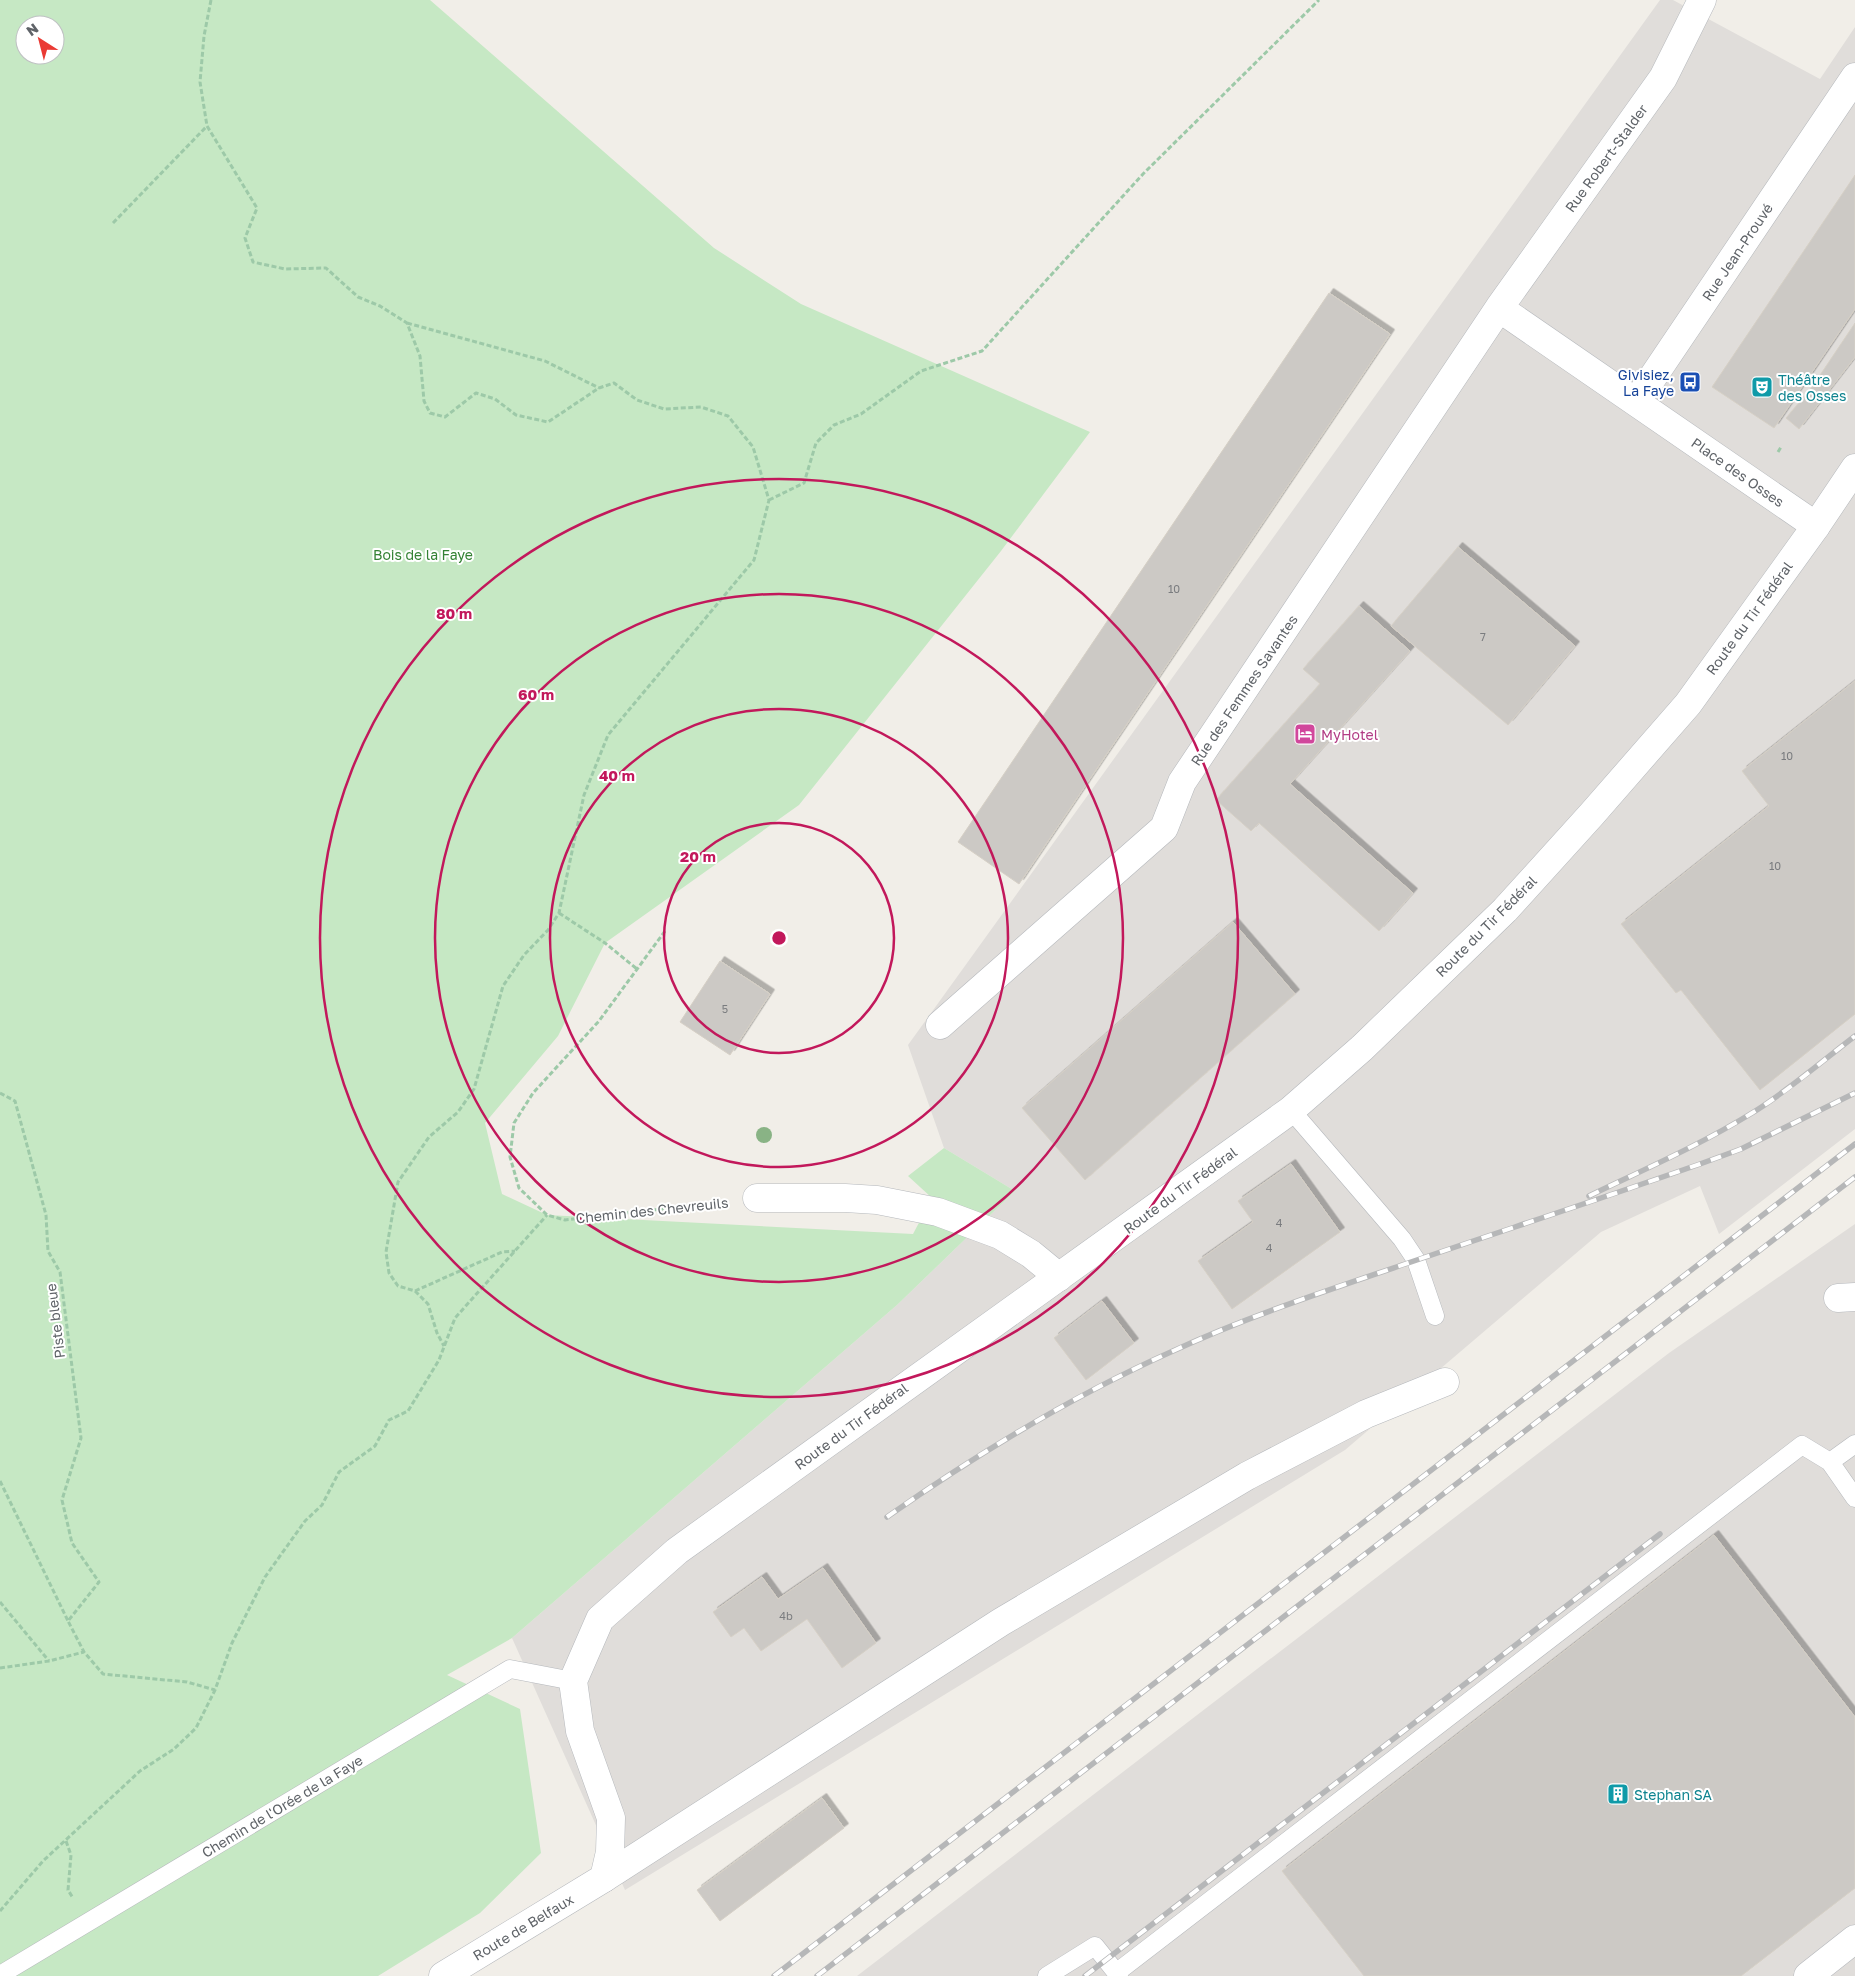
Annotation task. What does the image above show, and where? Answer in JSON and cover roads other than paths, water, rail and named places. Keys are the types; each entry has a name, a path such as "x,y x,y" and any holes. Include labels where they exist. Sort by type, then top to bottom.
{"street":[{"name":"Rue Robert-Stalder","path":"1499,308 1663,78 1702,0"},
{"name":"Rue Jean-Prouvé","path":"1636,402 1855,77"},
{"path":"1499,308 1636,402"},
{"name":"Rue des Femmes Savantes","path":"940,1025 1164,828 1182,782 1499,308"},
{"name":"Place des Osses","path":"1636,402 1816,526"},
{"name":"Route du Tir Fédéral","path":"573,1681 600,1619 677,1551 1291,1110 1362,1048 1505,910 1688,704 1816,526 1855,468"},
{"path":"757,1198 877,1200 938,1212 1000,1235 1031,1254 1059,1277"},
{"name":"Route de Belfaux","path":"443,1976 604,1878 1001,1622 1247,1476 1366,1414 1445,1382"},
{"path":"573,1681 580,1731 611,1818 610,1852 604,1878"},
{"path":"1808,1976 1855,1939"}],"lane":[{"path":"1291,1110 1402,1239 1416,1260 1435,1316"},
{"path":"1830,1462 1855,1444"},
{"path":"1047,1976 1095,1946 1118,1974 1802,1445 1830,1462 1855,1498"},
{"name":"Chemin de l'Orée de la Faye","path":"0,1975 510,1669 573,1681"}],"railway":[{"path":"1589,1196 1651,1167 1752,1113 1791,1086 1855,1036"},
{"path":"887,1517 955,1471 1026,1427 1135,1368 1202,1338 1319,1293 1741,1149 1855,1093"},
{"path":"774,1976 1855,1144"},
{"path":"817,1976 1855,1177"},
{"path":"1085,1976 1660,1534"}],"place":[{"name":"Givisiez, La Faye","path":"1690,382"},
{"name":"Théâtre des Osses","path":"1762,387"},
{"name":"MyHotel","path":"1305,734"},
{"name":"Stephan SA","path":"1618,1794"}],"park label":[{"name":"Bois de la Faye","path":"423,554"}]}
